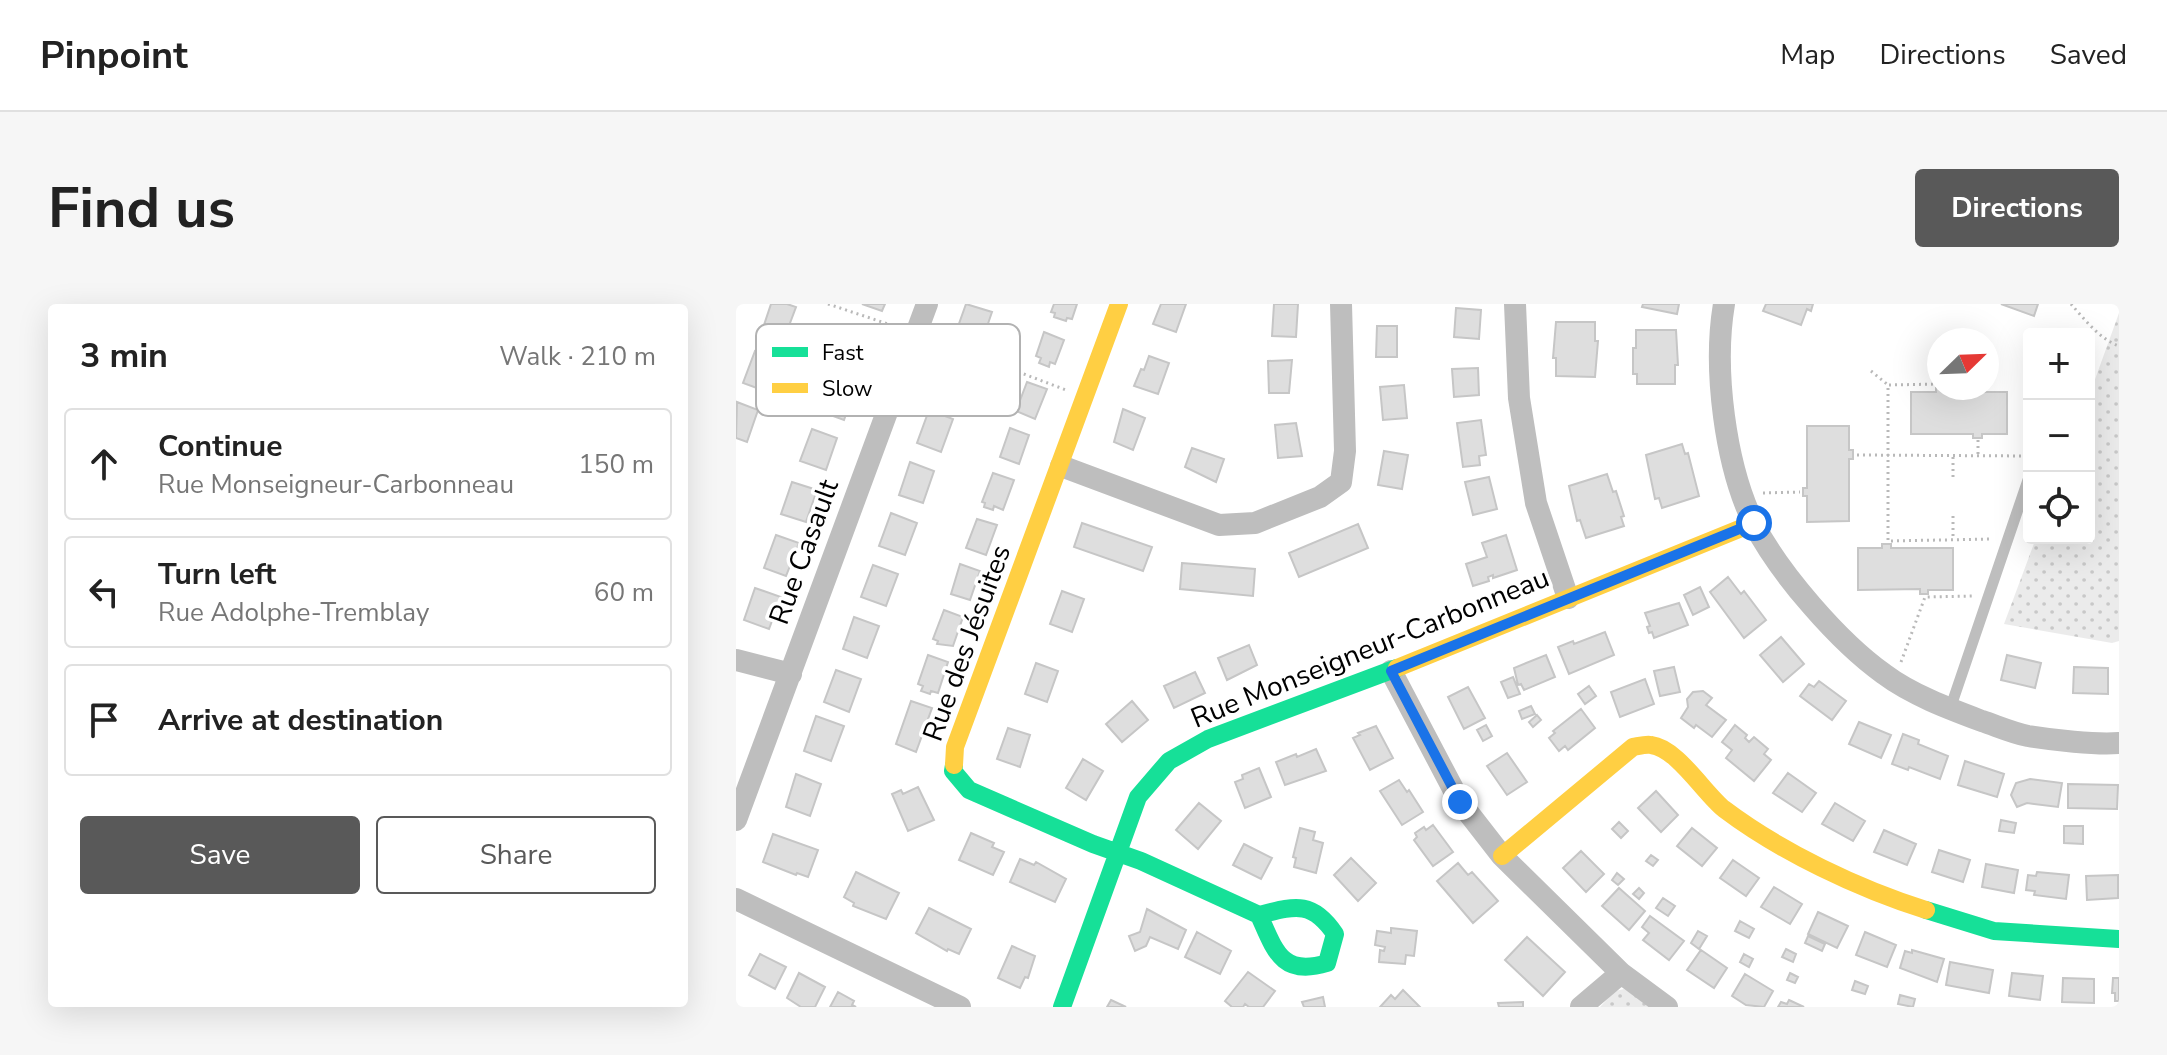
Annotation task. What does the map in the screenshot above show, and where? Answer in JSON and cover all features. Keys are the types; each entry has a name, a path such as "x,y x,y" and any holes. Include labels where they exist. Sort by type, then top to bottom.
{"street":[{"name":"Rue Casault","path":"920,324 927,304"},
{"name":"Rue des Jésuites","path":"1119,304 955,747 953,771 969,790 1259,915"},
{"path":"1061,466 1219,525 1255,523 1320,497 1341,482 1345,451 1341,304"},
{"path":"1515,304 1519,398 1536,503 1568,598"},
{"path":"1724,304 1721,391 1730,456 1754,523 1780,565 1822,619 1884,675 1950,709 2027,736 2119,743"},
{"name":"Rue Casault","path":"736,820 886,416"},
{"name":"Rue Monseigneur-Carbonneau","path":"1062,1007 1138,797 1169,761 1208,739 1391,671 1754,523"},
{"path":"736,660 791,674"},
{"path":"1391,671 1460,802 1502,856 1621,973 1667,1007"},
{"path":"1502,856 1633,747 1651,745 1666,750 1723,808 1788,849 1884,897 1994,931 2119,939"},
{"path":"736,899 960,1007"},
{"path":"1581,1007 1621,973"}],"lane":[{"path":"1950,709 2023,495"}],"path":[{"path":"828,304 887,324"},
{"path":"2071,304 2092,327 2119,346"},
{"path":"1871,371 1888,385 1927,384"},
{"path":"1020,373 1086,397"},
{"path":"1888,385 1888,541 2008,539"},
{"path":"1978,440 1978,456"},
{"path":"1857,455 2023,456"},
{"path":"1953,456 1953,477"},
{"path":"1744,494 1800,492"},
{"path":"1953,516 1953,540"},
{"path":"1895,680 1925,597 1988,596"}],"shaded area":[{"path":"2119,313 2119,641 2112,643 2004,624 2034,544 2095,544 2095,379"},
{"path":"1624,989 1654,1007 1600,1007 1615,991"}],"building":[{"path":"771,304 796,307 790,324 764,324"},
{"path":"862,304 885,304 882,311"},
{"path":"966,304 992,312 988,324 959,324"},
{"path":"1054,304 1077,304 1072,319 1067,318 1066,321 1054,317 1055,313 1051,312"},
{"path":"1161,304 1186,304 1176,332 1153,324"},
{"path":"1274,304 1298,304 1296,337 1272,336"},
{"path":"1643,304 1679,304 1677,314 1642,307"},
{"path":"1766,304 1813,304 1811,311 1807,309 1801,325 1763,311"},
{"path":"2001,304 2038,304 2034,316"},
{"path":"1456,308 1481,310 1479,339 1454,337"},
{"path":"1556,322 1595,322 1595,341 1598,341 1595,377 1556,376 1556,358 1553,358"},
{"path":"1377,326 1397,326 1397,357 1376,357"},
{"path":"1636,330 1676,330 1678,365 1675,365 1675,384 1637,384 1637,374 1633,374"},
{"path":"1044,332 1064,340 1055,364 1050,362 1049,367 1039,363 1041,358 1036,356"},
{"path":"755,351 756,351 756,388 743,383"},
{"path":"1149,356 1169,363 1158,394 1134,386"},
{"path":"1292,360 1289,393 1269,393 1268,361"},
{"path":"1478,368 1479,395 1454,397 1452,369"},
{"path":"1027,382 1047,389 1035,419 1020,413 1020,400"},
{"path":"1404,385 1407,418 1383,420 1380,387"},
{"path":"1911,392 1927,392 1927,400 1999,400 1999,392 2007,392 2007,434 1982,434 1982,438 1973,438 1973,434 1911,434"},
{"path":"737,402 756,409 756,416 747,442 736,438"},
{"path":"1123,409 1145,418 1133,450 1114,442"},
{"path":"927,416 953,419 941,452 917,443"},
{"path":"1481,420 1486,455 1479,456 1480,465 1463,467 1457,423"},
{"path":"1296,423 1302,456 1278,458 1275,425"},
{"path":"1807,426 1849,426 1849,450 1853,450 1853,459 1849,459 1849,521 1807,522 1807,496 1803,496 1803,488 1807,488"},
{"path":"1010,428 1029,435 1019,464 1000,457"},
{"path":"812,429 837,438 826,470 800,461"},
{"path":"1682,444 1685,454 1688,453 1699,496 1662,508 1659,498 1655,499 1646,455"},
{"path":"1192,448 1224,459 1216,482 1185,467"},
{"path":"1384,451 1408,455 1402,489 1378,485"},
{"path":"910,462 934,471 923,503 899,495"},
{"path":"993,473 1014,480 1003,510 994,506 993,510 984,507 985,503 982,502"},
{"path":"1607,474 1613,492 1616,491 1624,526 1586,538 1580,520 1577,521 1569,486"},
{"path":"1489,477 1497,509 1473,515 1465,482"},
{"path":"792,482 817,490 806,522 781,514"},
{"path":"891,513 917,523 905,555 879,546"},
{"path":"977,519 997,525 986,555 966,548"},
{"path":"1082,523 1152,547 1143,571 1074,547"},
{"path":"1358,524 1368,548 1299,577 1289,553"},
{"path":"776,535 799,543 786,576 764,568"},
{"path":"1506,535 1517,570 1493,578 1493,575 1488,577 1489,581 1473,586 1466,564 1487,557 1482,543"},
{"path":"1882,544 1891,544 1891,548 1953,548 1953,590 1928,590 1928,594 1920,594 1920,589 1858,590 1858,548 1882,548"},
{"path":"1182,563 1255,569 1253,596 1180,589"},
{"path":"960,564 980,571 970,600 951,594"},
{"path":"873,565 898,574 886,606 861,597"},
{"path":"1728,577 1741,594 1744,591 1766,620 1744,638 1710,592"},
{"path":"1700,587 1709,607 1693,615 1684,595"},
{"path":"755,588 781,597 769,629 744,620"},
{"path":"1062,591 1084,599 1072,632 1050,624"},
{"path":"1679,603 1688,625 1654,638 1652,632 1649,633 1645,613"},
{"path":"944,610 963,617 953,646 937,644 938,641 933,639"},
{"path":"854,617 879,626 867,658 843,649"},
{"path":"1605,632 1614,655 1569,674 1558,647"},
{"path":"1781,637 1804,664 1783,682 1760,655"},
{"path":"1249,645 1257,665 1227,680 1218,658"},
{"path":"928,655 948,662 938,693 921,691 923,686 918,684"},
{"path":"1546,655 1555,677 1524,690 1521,684 1518,685 1514,668"},
{"path":"2007,655 2041,663 2035,688 2001,680"},
{"path":"1036,663 1058,671 1047,702 1025,694"},
{"path":"1674,667 1680,692 1660,696 1654,671"},
{"path":"2074,667 2108,668 2108,694 2073,693"},
{"path":"836,670 861,679 849,712 824,702"},
{"path":"1195,672 1205,693 1174,708 1164,686"},
{"path":"1513,677 1520,694 1508,698 1501,682"},
{"path":"1645,679 1654,704 1620,717 1611,692"},
{"path":"1819,681 1846,701 1832,720 1800,696 1809,684 1814,687"},
{"path":"1589,686 1596,696 1585,704 1578,694"},
{"path":"1468,687 1485,718 1464,729 1448,697"},
{"path":"1703,691 1712,698 1706,705 1726,720 1712,737 1681,718 1688,707 1687,699 1693,692"},
{"path":"911,701 932,708 916,752 896,744"},
{"path":"1132,701 1148,720 1122,742 1106,724"},
{"path":"1531,706 1535,714 1522,719 1519,711"},
{"path":"1581,709 1595,728 1568,750 1565,746 1559,751 1549,738 1555,733 1553,731"},
{"path":"1537,715 1541,720 1533,727 1529,722"},
{"path":"816,716 844,726 831,761 804,751"},
{"path":"1859,722 1891,735 1881,758 1849,744"},
{"path":"1486,725 1492,736 1483,741 1477,730"},
{"path":"1735,725 1747,735 1745,738 1749,742 1754,737 1768,749 1764,754 1771,760 1754,781 1726,758 1732,750 1722,742"},
{"path":"1376,726 1393,758 1370,770 1353,738"},
{"path":"1008,728 1030,735 1020,767 997,759"},
{"path":"1903,734 1948,756 1940,779 1892,764"},
{"path":"1316,749 1326,771 1285,785 1276,762"},
{"path":"1507,753 1527,782 1507,795 1487,766"},
{"path":"1083,759 1103,771 1086,800 1066,788"},
{"path":"1965,761 2004,774 1997,797 1958,785"},
{"path":"1259,768 1271,797 1245,808 1235,782 1243,779 1242,775"},
{"path":"1788,773 1816,793 1802,812 1773,793"},
{"path":"796,774 821,784 810,816 786,807"},
{"path":"2030,779 2062,783 2058,807 2027,803 2017,807 2011,795 2016,783"},
{"path":"1399,780 1423,812 1402,825 1380,791"},
{"path":"2068,784 2118,785 2117,809 2068,808"},
{"path":"918,787 934,820 908,831 892,794 901,790 903,794"},
{"path":"1656,791 1678,815 1661,832 1638,808"},
{"path":"1199,803 1221,821 1198,849 1176,830"},
{"path":"1835,803 1865,821 1853,841 1822,824"},
{"path":"2001,820 2016,823 2014,833 1999,831"},
{"path":"1619,822 1628,831 1621,838 1612,829"},
{"path":"1433,825 1453,852 1433,866 1414,840 1417,837 1415,833"},
{"path":"2064,826 2083,826 2083,844 2064,843"},
{"path":"1300,828 1315,832 1313,840 1323,843 1316,873 1294,867 1296,858 1293,857"},
{"path":"1692,828 1717,848 1702,866 1677,846"},
{"path":"1884,830 1916,844 1907,865 1874,852"},
{"path":"971,833 994,843 992,847 1004,852 993,875 959,860"},
{"path":"773,834 818,850 808,877 763,862"},
{"path":"1244,844 1272,858 1261,879 1233,865"},
{"path":"1939,850 1970,860 1963,882 1932,872"},
{"path":"1581,851 1604,874 1586,892 1563,868"},
{"path":"1651,855 1658,860 1653,866 1646,861"},
{"path":"1351,858 1376,883 1358,901 1334,875"},
{"path":"1020,859 1034,865 1036,862 1066,879 1055,902 1010,882"},
{"path":"1733,860 1759,878 1746,896 1720,878"},
{"path":"1458,863 1468,875 1472,872 1498,901 1473,923 1437,881"},
{"path":"1986,864 2018,870 2014,893 1982,887"},
{"path":"856,872 899,893 886,919 853,906 854,903 844,897"},
{"path":"2037,872 2069,875 2066,899 2034,895 2035,891 2026,890 2028,875 2036,876"},
{"path":"1617,873 1624,879 1618,885 1612,880"},
{"path":"2118,875 2118,898 2087,900 2086,876"},
{"path":"1774,887 1802,904 1790,924 1761,907"},
{"path":"1619,888 1645,911 1629,930 1602,906"},
{"path":"1639,888 1644,893 1639,899 1633,894"},
{"path":"1663,898 1675,906 1668,916 1656,908"},
{"path":"929,908 971,929 959,954 947,951 916,933"},
{"path":"1147,909 1186,930 1178,949 1150,937 1146,946 1135,951 1129,936 1140,932"},
{"path":"1818,912 1848,926 1837,948 1808,934"},
{"path":"1650,916 1684,941 1669,960 1643,940 1649,933 1642,927"},
{"path":"1740,921 1754,929 1749,938 1735,931"},
{"path":"1391,928 1417,931 1414,956 1406,955 1405,964 1379,962 1380,950 1384,951 1385,947 1375,945 1377,931 1391,933"},
{"path":"1698,931 1707,936 1699,949 1691,943"},
{"path":"1197,932 1231,951 1220,974 1185,957"},
{"path":"1865,932 1896,945 1887,967 1856,955"},
{"path":"1808,936 1825,944 1822,951 1805,943"},
{"path":"1527,937 1565,972 1543,996 1505,960"},
{"path":"1012,946 1035,956 1028,978 1025,977 1020,988 998,978"},
{"path":"1786,949 1796,954 1793,962 1782,957"},
{"path":"1701,950 1727,968 1714,988 1687,970"},
{"path":"1912,950 1944,959 1937,982 1900,968 1905,951 1912,953"},
{"path":"760,954 786,967 775,989 749,975"},
{"path":"1744,954 1753,959 1749,967 1740,962"},
{"path":"1950,962 1993,970 1989,993 1946,985"},
{"path":"1248,972 1275,991 1263,1007 1245,1004 1243,1007 1232,1007 1225,1001"},
{"path":"799,973 825,987 815,1007 801,1007 787,998"},
{"path":"1790,973 1798,977 1795,983 1787,980"},
{"path":"2012,973 2043,976 2040,1000 2009,996"},
{"path":"1745,974 1773,991 1764,1007 1746,1005 1732,996"},
{"path":"2063,978 2094,979 2094,1003 2062,1002"},
{"path":"2113,978 2119,978 2119,1001 2115,1001 2115,993 2112,993"},
{"path":"1855,981 1868,986 1865,994 1852,990"},
{"path":"1403,990 1420,1007 1380,1007 1391,995 1395,999"},
{"path":"838,992 854,1001 852,1005 856,1007 830,1007"},
{"path":"1900,995 1915,999 1913,1007 1898,1004"},
{"path":"1323,997 1325,1007 1304,1007 1302,1002"},
{"path":"1111,1000 1126,1007 1107,1007"},
{"path":"1789,1000 1804,1007 1778,1007 1781,1002 1787,1004"},
{"path":"1523,1002 1523,1007 1499,1007 1498,1003"}],"traffic: fast":[{"path":"1062,1007 1138,797 1169,761 1208,739 1397,668"},
{"path":"954,765 953,771 969,790 1093,844 1141,861 1259,915 1276,950 1290,963 1300,966 1327,963 1335,934 1318,915 1302,908 1259,915"},
{"path":"1926,910 1994,931 2119,939"}],"traffic: slow":[{"path":"954,765 955,747 1119,304"},
{"path":"1397,668 1754,523"},
{"path":"1502,856 1633,747 1651,745 1671,754 1724,809 1770,840 1848,880 1926,910"}],"route":[{"path":"1460,802 1391,671 1754,523"}]}
